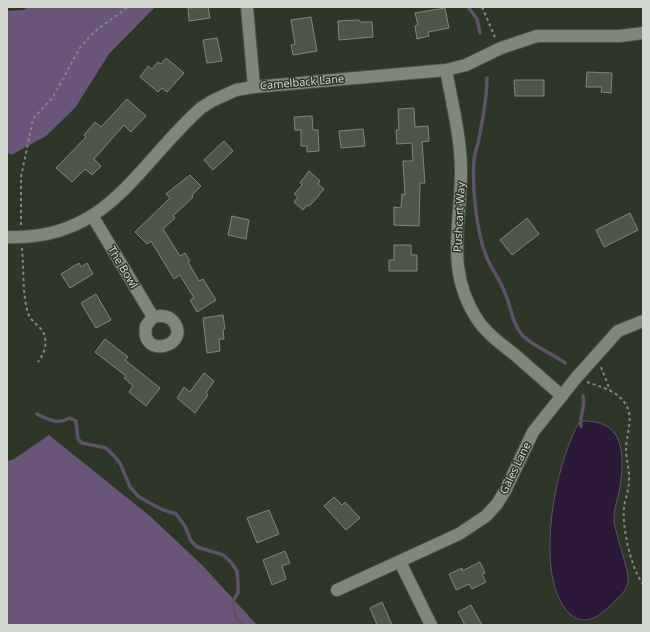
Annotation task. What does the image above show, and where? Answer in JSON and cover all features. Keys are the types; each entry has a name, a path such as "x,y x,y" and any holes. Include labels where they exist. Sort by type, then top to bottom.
{"street":[{"path":"247,7 254,87"},
{"name":"Camelback Lane","path":"7,237 22,238 47,234 67,229 93,217 108,206 202,108 212,101 236,90 254,87 446,70 466,65 501,48 537,36 620,36 643,33"},
{"name":"Pushcart Way","path":"446,70 459,148 461,171 456,236 459,281 466,300 478,320 491,336 562,396"},
{"name":"The Bowl","path":"93,217 153,317"},
{"name":"Gales Lane","path":"337,590 459,534 486,516 497,504 506,489 533,432 576,378 618,331 643,321"},
{"path":"400,562 431,625"}],"path":[{"path":"38,362 43,354 46,338 44,333 28,315 22,238 21,177 33,120 53,97 80,49 94,32 128,7"},
{"path":"482,7 501,48"},
{"path":"594,357 604,370 610,390"},
{"path":"576,378 610,390 626,405 630,416 626,452 630,480 624,507 624,522 634,565 643,584"}],"shaded area":[{"path":"29,7 155,7 109,54 75,108 46,136 11,155 7,152 7,11 23,10"},
{"path":"580,421 595,422 606,426 613,432 618,440 621,450 622,474 614,513 614,522 628,577 624,591 612,604 595,617 583,620 570,614 558,597 552,574 550,548 551,519 556,491 563,463 571,440"},
{"path":"49,435 151,517 203,566 257,625 7,625 7,461 14,459"}],"building":[{"path":"208,7 210,18 189,21 188,8"},
{"path":"445,8 449,28 428,32 429,36 417,39 415,26 418,25 415,13"},
{"path":"311,17 317,51 293,55 291,45 295,44 291,20"},
{"path":"359,20 360,22 372,22 373,37 339,40 338,21"},
{"path":"217,38 222,61 207,63 203,40"},
{"path":"166,58 184,73 167,92 162,88 158,92 140,77 148,66 152,69 158,62 161,64"},
{"path":"587,72 612,73 611,93 601,92 602,87 586,87"},
{"path":"514,80 544,80 544,96 515,96"},
{"path":"127,99 146,116 131,132 124,125 94,159 101,166 92,175 85,169 72,182 56,168 86,137 84,135 95,122 101,127"},
{"path":"414,108 415,127 428,126 429,141 422,142 425,183 420,183 419,226 394,225 394,207 401,208 402,194 405,195 403,161 413,161 412,143 397,144 396,130 399,130 398,109"},
{"path":"312,116 313,130 318,130 319,151 307,152 307,146 301,146 301,130 295,130 294,117"},
{"path":"363,129 365,146 341,148 339,131"},
{"path":"224,141 233,151 213,170 204,160"},
{"path":"309,171 320,181 318,184 324,189 309,206 307,205 303,210 294,202 298,197 294,194 302,185 300,183"},
{"path":"190,175 201,186 192,195 193,197 173,216 175,218 163,229 180,256 185,253 190,261 188,262 199,281 203,279 216,300 197,312 190,300 194,298 180,275 174,279 151,241 147,244 135,232 170,198 166,194"},
{"path":"630,213 638,230 604,247 596,230"},
{"path":"232,216 249,220 246,239 228,235"},
{"path":"527,218 539,234 512,255 500,240"},
{"path":"394,245 411,245 411,255 417,255 417,271 389,271 389,260 394,260"},
{"path":"79,263 81,267 87,263 93,274 70,288 61,274"},
{"path":"96,294 111,320 96,328 81,303"},
{"path":"223,315 225,329 223,330 224,339 219,339 220,351 207,353 203,318"},
{"path":"105,339 128,357 125,360 160,388 146,406 129,392 133,386 124,378 126,376 95,352"},
{"path":"204,373 214,381 206,393 208,395 195,413 177,398 184,387 190,392"},
{"path":"334,497 342,505 345,502 360,518 346,530 324,506"},
{"path":"269,510 279,534 257,543 247,518"},
{"path":"285,551 290,563 282,566 286,579 272,585 263,560"},
{"path":"480,562 485,573 482,574 486,582 472,589 469,584 456,590 449,574 462,568 462,571"},
{"path":"382,602 392,625 377,625 370,608"},
{"path":"471,605 482,625 465,625 458,612"}],"waterway":[{"path":"468,7 477,19 480,33"},
{"path":"487,78 479,141 474,156 474,196 483,247 507,298 514,320 522,335 532,343 565,363"},
{"path":"581,426 584,404 583,396"},
{"path":"37,414 53,421 61,421 70,418 76,421 78,439 82,443 106,448 120,463 130,487 139,497 161,509 176,514 185,526 191,541 197,547 223,555 231,562 237,571 238,583 238,593 233,601 234,610 236,618 243,625"}]}
